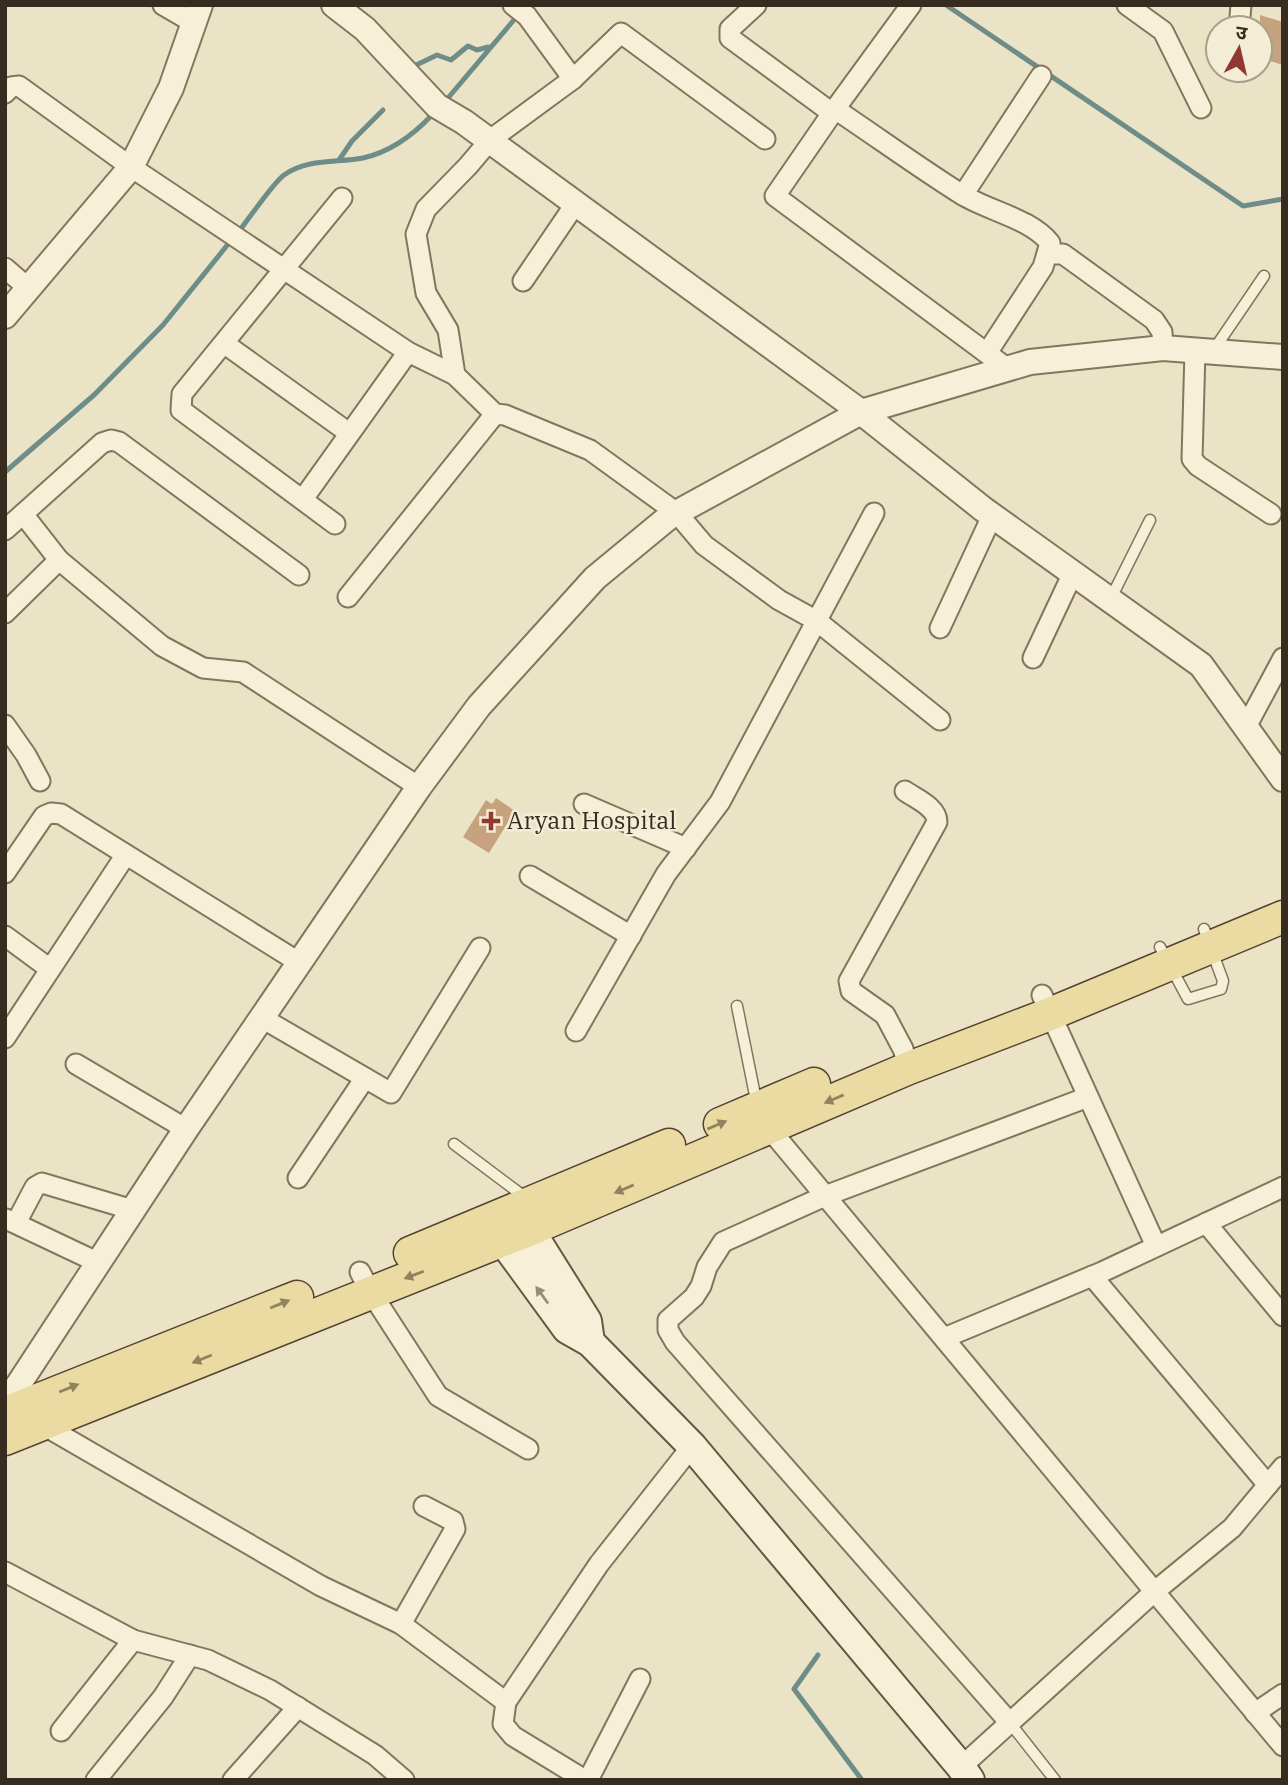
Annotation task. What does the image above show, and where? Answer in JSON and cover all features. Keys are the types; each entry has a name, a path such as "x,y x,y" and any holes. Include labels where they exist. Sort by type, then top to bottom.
{"main road":[{"path":"5,1439 17,1413 365,1282 906,1058 1046,1005 1208,938 1283,898"},
{"path":"1208,938 1283,917"},
{"path":"515,1221 587,1321 590,1342 692,1446 966,1773"}],"street":[{"path":"6,315 131,167 171,88 197,14 163,5"},
{"path":"334,5 365,29 437,106 464,122 576,203 861,412 992,516 1201,665 1283,779"},
{"path":"513,5 527,16 573,79"},
{"path":"756,5 730,29 730,38 833,111 963,195 1029,225 1043,234 1050,243 1043,267 987,354"},
{"path":"911,5 833,111 775,197 1008,369"},
{"path":"1127,5 1163,31 1201,108"},
{"path":"455,375 448,330 426,293 416,234 426,209 489,140 573,79 621,33 765,138"},
{"path":"963,195 1041,76"},
{"path":"5,93 11,87 19,86 131,167 284,270 408,352 455,375 495,414 505,415 590,450 677,513 704,545 779,600 817,621 940,720"},
{"path":"335,524 181,410 182,394 342,198"},
{"path":"523,281 576,203"},
{"path":"1048,254 1063,254 1154,320 1162,332 1163,348"},
{"path":"5,268 28,288"},
{"path":"225,344 349,433"},
{"path":"506,1702 401,1624 321,1586 17,1413 99,1263 186,1129 419,788 479,706 595,578 677,513 861,412 1030,362 1163,348 1283,357"},
{"path":"1204,351 1192,459 1198,466 1271,514"},
{"path":"303,499 408,352"},
{"path":"348,597 495,414"},
{"path":"5,530 102,443 111,440 119,442 299,575"},
{"path":"576,1031 666,874 720,802 874,513"},
{"path":"23,514 59,560 162,646 203,667 243,672 419,788"},
{"path":"940,628 992,516"},
{"path":"5,613 59,560"},
{"path":"1033,658 1073,573"},
{"path":"1246,727 1283,658"},
{"path":"5,725 40,781"},
{"path":"905,791 934,811 937,822 848,987 885,1015 906,1058"},
{"path":"584,804 685,848"},
{"path":"5,873 44,817 51,813 61,814 300,963"},
{"path":"5,1038 125,856"},
{"path":"530,876 631,936"},
{"path":"5,936 50,969"},
{"path":"262,1018 391,1093 480,948"},
{"path":"1046,1005 1156,1246"},
{"path":"76,1064 186,1129"},
{"path":"298,1178 365,1078"},
{"path":"1010,1723 675,1342 668,1331 668,1320 694,1297 707,1267 723,1242 825,1196 1088,1097"},
{"path":"763,1117 825,1196 1283,1746"},
{"path":"99,1263 10,1221 35,1187 42,1183 133,1210"},
{"path":"944,1338 1092,1276 1283,1187"},
{"path":"1206,1223 1283,1316"},
{"path":"1092,1276 1268,1485"},
{"path":"365,1282 438,1396 528,1450"},
{"path":"640,1679 587,1780 552,1772 503,1724 506,1702 599,1564 692,1446"},
{"path":"966,1773 1010,1723 1154,1592 1233,1528 1283,1467"},
{"path":"401,1624 455,1529 453,1521 424,1506"},
{"path":"5,1572 133,1640 208,1660 271,1690 375,1755 404,1780"},
{"path":"61,1731 133,1640"},
{"path":"96,1780 163,1697 190,1655"},
{"path":"1255,1713 1283,1694"},
{"path":"233,1780 298,1707"}],"lane":[{"path":"1204,351 1264,276"},
{"path":"1110,600 1150,520"},
{"path":"1164,956 1188,999 1221,989 1223,981 1208,938"},
{"path":"737,1006 763,1117"},
{"path":"454,1144 515,1221"},
{"path":"1010,1723 1055,1780"}],"building":[{"path":"1274,19 1283,22 1283,65 1274,62"},
{"path":"496,798 515,811 489,853 463,837 486,800 492,804"}],"waterway":[{"path":"946,5 1243,206 1283,199"},
{"path":"448,98 513,21"},
{"path":"410,68 437,55 451,60 468,46 477,50 488,47"},
{"path":"339,160 352,141 383,110"},
{"path":"240,230 284,175 313,163 363,158 382,152 409,136 431,116"},
{"path":"5,472 94,395 163,325 229,243"},
{"path":"818,1655 794,1689 862,1780"}],"place":[{"name":"Aryan Hospital","path":"491,821"}]}
